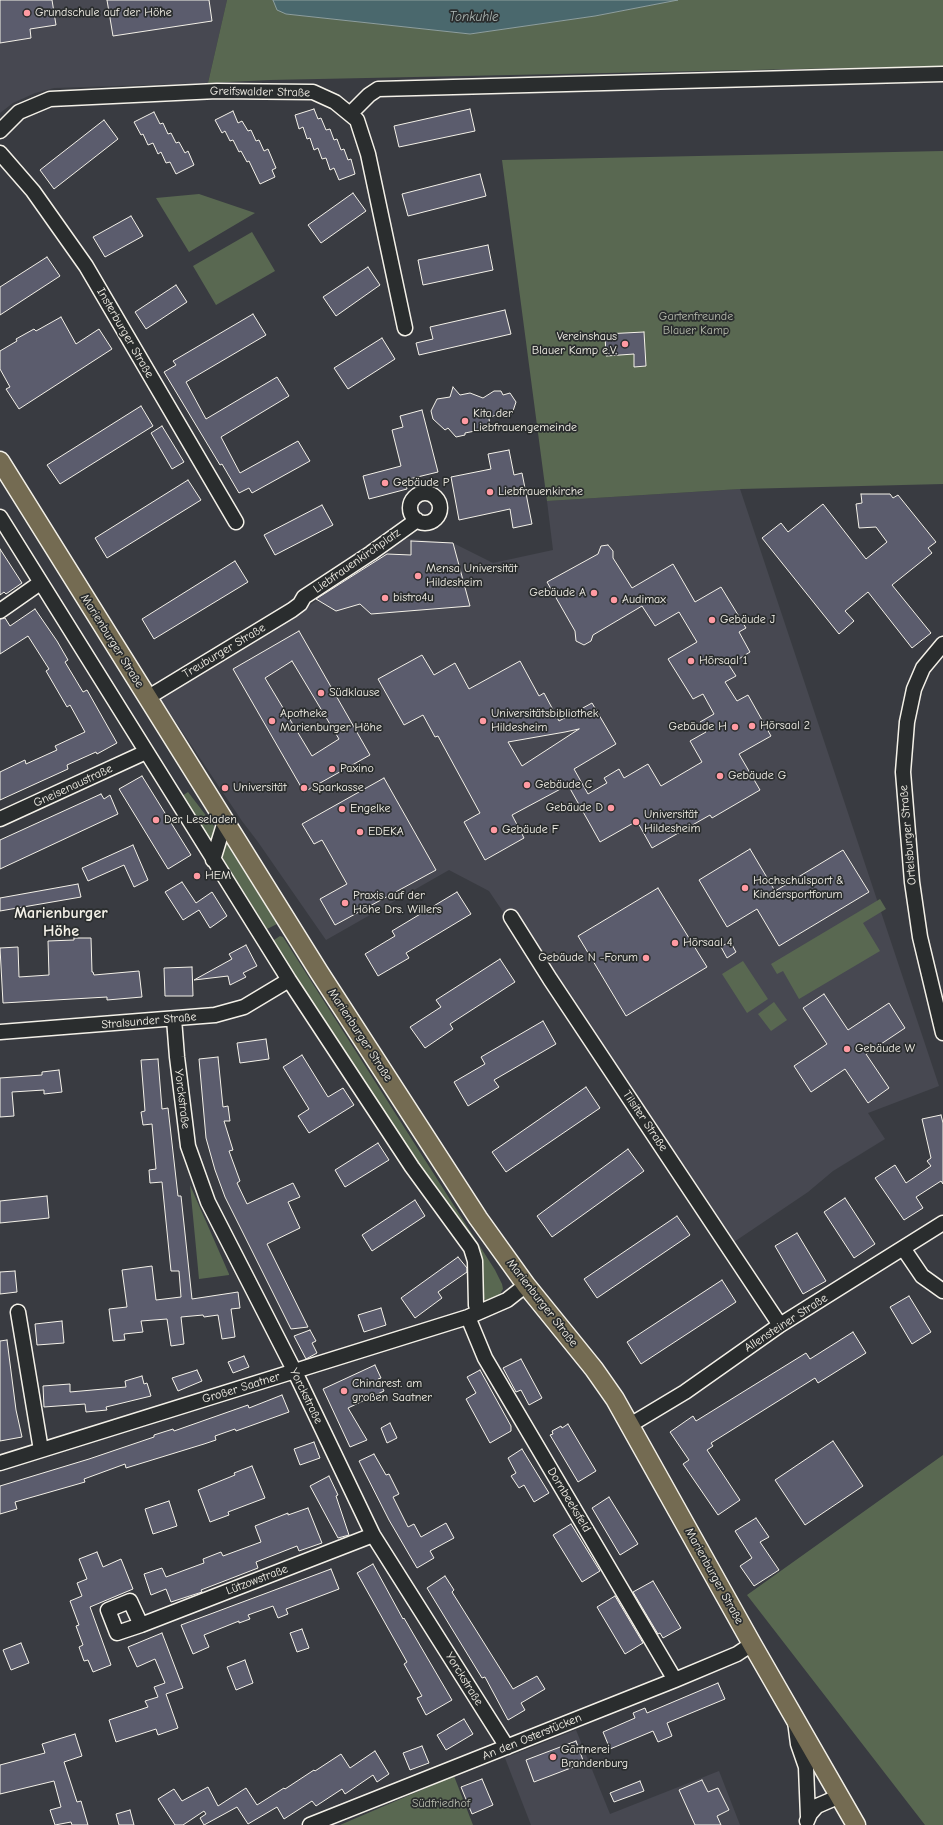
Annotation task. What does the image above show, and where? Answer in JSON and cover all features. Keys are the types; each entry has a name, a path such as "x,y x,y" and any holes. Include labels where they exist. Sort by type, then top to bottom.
{"main road":[{"name":"Marienburger Straße","path":"0,461 315,965 474,1211 526,1285 594,1369 630,1425 752,1644 856,1825"}],"street":[{"path":"350,114 369,95 378,89 943,74"},
{"name":"Greifswalder Straße","path":"0,131 20,112 50,98 217,91 313,92 335,102 357,120 368,154 405,328"},
{"name":"Insterburger Straße","path":"0,153 33,191 86,266 236,522"},
{"path":"0,517 289,980 412,1167 472,1248 476,1305 474,1314"},
{"name":"Liebfrauenkirchplatz","path":"300,604 304,597 371,553 417,520"},
{"path":"0,611 40,583"},
{"name":"Treuburger Straße","path":"147,698 300,604"},
{"name":"Ortelsburger Straße","path":"943,644 923,668 914,689 907,722 903,772 912,882 920,937 938,986 943,1033"},
{"name":"Gneisenaustraße","path":"0,820 146,752"},
{"path":"213,860 225,821"},
{"name":"Tilsiter Straße","path":"511,917 550,979 780,1325"},
{"name":"Stralsunder Straße","path":"0,1032 215,1015 244,1007 289,980"},
{"name":"Yorckstraße","path":"174,1018 177,1057 188,1146 208,1202 295,1372 373,1535 507,1747"},
{"name":"Allensteiner Straße","path":"630,1425 685,1392 780,1325 943,1223"},
{"path":"903,1248 922,1276 943,1291"},
{"name":"Großer Saatner","path":"0,1463 295,1372 474,1314 507,1300 526,1285"},
{"path":"18,1312 41,1450"},
{"name":"Dornbeeksfeld","path":"474,1314 485,1358 675,1680"},
{"name":"Lützowstraße","path":"141,1625 373,1535"},
{"name":"An den Osterstücken","path":"310,1825 675,1680 737,1654 752,1644"},
{"path":"795,1717 798,1744 806,1767 807,1821"},
{"path":"807,1821 820,1804 840,1796"}],"shaded area":[{"path":"0,0 227,0 208,83 54,88 35,93 13,103 0,113"},
{"name":"Universität Hildesheim","path":"740,489 939,1086 868,1113 885,1139 833,1171 808,1192 728,1246 489,891 449,870 326,940 242,821 157,694 298,614 403,538 453,543 493,563 553,550 547,501"},
{"name":"Gärtnerei Brandenburg","path":"576,1730 610,1814 719,1771 740,1825 531,1825 505,1758"}],"green space":[{"path":"227,0 273,0 274,3 286,14 470,34 595,16 678,0 943,0 943,66 270,80 208,83"},
{"name":"Gartenfreunde Blauer Kamp","path":"943,151 943,484 740,489 547,501 502,160"},
{"path":"199,194 255,213 189,252 156,198"},
{"path":"252,232 275,271 216,305 193,266"},
{"path":"188,792 214,826 214,837 210,839 182,796"},
{"path":"225,841 277,924 267,929 222,857"},
{"path":"880,899 886,909 863,923 880,951 799,999 783,971 777,974 771,964"},
{"path":"280,936 283,937 495,1270 503,1289 499,1296 492,1301 486,1301 482,1296 480,1270 417,1164 274,943 274,940"},
{"path":"743,961 768,999 747,1013 722,974"},
{"path":"774,1002 787,1020 771,1031 758,1014"},
{"path":"190,1185 229,1274 229,1275 199,1279"},
{"path":"943,1455 943,1825 925,1825 747,1595"},
{"name":"Südfriedhof","path":"454,1776 473,1825 340,1825"}],"water":[{"name":"Tonkuhle","path":"273,0 678,0 595,16 470,34 286,14 277,10"}],"building":[{"name":"Grundschule auf der Höhe","path":"0,0 52,0 56,25 30,29 31,38 0,43"},
{"path":"107,0 209,0 212,21 113,36"},
{"path":"314,109 318,119 321,118 326,130 330,129 334,140 337,139 341,150 344,149 348,160 351,159 355,174 339,180 334,168 330,170 326,158 322,159 318,148 314,150 310,138 307,139 303,127 299,129 295,115"},
{"path":"470,109 475,131 399,147 394,126"},
{"path":"233,111 238,123 242,121 248,131 251,130 256,141 259,140 264,151 268,149 276,168 272,170 275,177 260,184 249,161 247,162 241,151 239,152 233,140 230,141 225,131 222,133 215,120"},
{"path":"154,112 160,124 163,123 168,134 171,133 176,143 179,142 185,153 188,151 194,165 176,174 170,162 166,163 161,152 158,154 153,143 148,145 143,134 141,135 134,122"},
{"path":"104,120 118,139 54,189 40,170"},
{"path":"480,174 486,196 408,216 402,194"},
{"path":"353,193 366,211 321,243 308,225"},
{"path":"131,216 143,236 105,257 93,237"},
{"path":"488,245 493,270 423,285 418,260"},
{"path":"47,257 60,276 0,315 0,287"},
{"path":"368,267 380,285 336,316 323,297"},
{"path":"176,285 187,302 146,329 135,312"},
{"path":"505,310 511,334 419,355 416,343 433,339 430,327"},
{"path":"253,314 266,335 186,382 206,419 277,377 289,396 221,437 240,473 298,441 310,461 252,493 249,488 239,493 222,464 220,465 164,372 176,365 173,361"},
{"path":"61,317 76,344 99,329 112,349 19,409 6,389 10,387 0,369 0,351 17,341 16,339 34,329 36,331"},
{"name":"Vereinshaus Blauer Kamp e.V.","path":"644,332 646,366 634,367 634,354 606,356 605,334"},
{"path":"382,338 395,359 348,389 334,368"},
{"path":"453,387 460,395 470,393 483,398 494,391 501,391 503,395 510,393 516,402 512,414 500,413 489,418 490,428 465,433 465,435 456,437 448,428 445,430 433,419 431,411 437,399 450,397"},
{"path":"141,406 153,426 60,484 47,465"},
{"path":"422,410 438,472 405,480 407,489 369,499 363,476 401,466 392,430 403,427 400,416"},
{"path":"162,426 184,462 172,469 151,433"},
{"name":"Liebfrauenkirche","path":"509,450 514,475 522,473 532,524 513,528 510,509 459,520 451,477 491,469 488,454"},
{"path":"188,480 201,500 107,558 95,538"},
{"path":"861,494 890,494 893,498 898,495 936,542 928,548 932,553 892,585 931,633 912,648 868,592 845,611 854,621 839,634 762,538 781,523 788,532 823,504 866,559 887,542 876,527 859,528 856,504 862,503"},
{"path":"322,505 333,525 275,555 264,535"},
{"path":"411,541 453,543 470,606 371,614 360,604 336,611 316,599 387,554 411,555"},
{"path":"608,545 613,551 613,558 632,588 673,564 695,602 721,587 746,628 739,632 750,652 729,665 736,676 725,682 737,701 748,695 771,736 739,754 760,790 712,818 710,815 652,848 637,821 600,842 568,785 512,815 524,838 485,860 464,822 480,813 438,736 435,737 423,715 404,725 378,679 422,655 434,675 455,663 469,689 520,661 539,696 544,693 559,721 592,703 616,744 574,769 588,794 607,783 604,778 619,769 624,778 648,764 661,786 702,762 690,741 706,732 700,722 714,714 703,694 693,699 668,659 697,642 679,612 655,626 642,606 593,635 591,641 584,645 576,641 575,631 547,582 598,554 601,546","holes":["579,729 522,766 508,742"]},
{"path":"0,549 22,583 6,594 4,592 0,595"},
{"path":"235,561 248,582 154,639 142,619"},
{"path":"35,609 68,660 65,662 83,692 87,690 117,743 97,754 96,752 67,765 68,769 0,800 0,772 25,760 26,764 57,750 55,746 85,732 70,705 67,707 46,671 49,669 28,636 0,654 0,619 5,618 10,626"},
{"path":"299,631 370,755 304,792 233,669","holes":["292,661 339,739 312,756 265,678"]},
{"path":"142,776 191,855 168,869 119,789"},
{"name":"EDEKA","path":"384,778 436,870 335,925 320,899 347,884 322,840 314,844 302,824"},
{"path":"101,794 104,799 110,795 118,814 0,869 0,840"},
{"path":"133,845 148,880 134,887 124,865 88,881 82,868"},
{"path":"750,849 775,891 843,850 869,892 779,946 757,909 727,927 699,880"},
{"path":"182,882 196,903 212,892 227,916 210,928 199,910 183,920 165,892"},
{"path":"78,884 81,897 0,911 0,898"},
{"name":"Gebäude N -Forum","path":"658,888 707,967 626,1016 578,936"},
{"path":"457,892 471,914 406,953 409,958 378,976 365,954 395,936 392,931"},
{"path":"74,938 91,938 92,972 94,975 139,971 142,997 107,1000 107,997 3,1003 0,948 18,947 19,977 49,975 48,941 74,940"},
{"path":"730,941 736,952 727,958 721,947"},
{"path":"246,945 257,966 243,973 246,977 230,985 228,976 194,980 232,959 229,954"},
{"path":"500,959 515,982 450,1024 453,1029 425,1048 410,1027 441,1007 436,1000"},
{"path":"192,967 193,996 165,996 164,968"},
{"name":"Gebäude W","path":"824,994 848,1030 889,1003 905,1028 866,1054 889,1088 868,1103 845,1069 811,1092 794,1066 827,1044 803,1008"},
{"path":"543,1021 556,1044 494,1080 499,1087 468,1106 454,1082 485,1064 481,1057"},
{"path":"266,1039 269,1059 240,1063 237,1043"},
{"path":"302,1055 328,1097 343,1088 354,1105 309,1133 298,1116 309,1109 283,1067"},
{"path":"218,1057 223,1107 228,1106 230,1121 224,1121 233,1150 229,1151 240,1181 237,1183 247,1204 293,1183 300,1197 288,1202 300,1228 267,1244 308,1327 291,1329 225,1197 215,1170 206,1138 199,1059"},
{"path":"158,1059 162,1109 168,1108 178,1196 181,1196 192,1299 238,1292 240,1308 231,1309 235,1337 222,1339 218,1315 204,1317 203,1315 181,1317 184,1344 171,1346 167,1319 141,1321 143,1332 124,1334 125,1340 113,1341 109,1309 127,1307 122,1270 152,1266 156,1300 181,1297 179,1271 171,1271 162,1182 150,1183 149,1170 156,1169 152,1124 143,1125 141,1112 145,1111 141,1060"},
{"path":"59,1070 62,1092 44,1094 44,1090 12,1092 14,1116 0,1117 0,1078 42,1075 42,1072"},
{"path":"586,1087 600,1108 506,1172 492,1152"},
{"path":"941,1115 943,1123 943,1184 941,1181 916,1197 923,1208 904,1220 875,1178 895,1165 906,1183 931,1166 927,1161 931,1158 922,1119"},
{"path":"378,1143 389,1160 345,1187 335,1170"},
{"path":"628,1149 644,1171 552,1237 537,1216"},
{"path":"47,1196 49,1218 0,1223 0,1201"},
{"path":"845,1198 875,1244 854,1258 824,1212"},
{"path":"415,1200 425,1216 372,1251 362,1235"},
{"path":"677,1216 690,1235 597,1298 584,1279"},
{"path":"797,1233 826,1281 803,1294 775,1246"},
{"path":"458,1257 467,1268 467,1272 438,1292 442,1298 415,1318 401,1298"},
{"path":"15,1271 17,1292 0,1294 0,1272"},
{"path":"722,1280 736,1302 641,1364 627,1342"},
{"path":"909,1296 931,1332 912,1344 890,1307"},
{"path":"381,1308 386,1325 364,1332 358,1315"},
{"path":"62,1321 64,1343 37,1345 35,1324"},
{"path":"310,1330 316,1341 312,1343 317,1353 306,1359 294,1336"},
{"path":"853,1332 866,1353 818,1383 815,1378 711,1443 713,1446 707,1450 740,1500 718,1515 683,1464 689,1460 670,1432 693,1416 696,1421 806,1353 810,1359"},
{"path":"7,1340 16,1410 22,1437 0,1441 0,1341"},
{"path":"244,1356 249,1367 233,1373 228,1362"},
{"path":"521,1359 542,1398 529,1405 521,1390 516,1392 503,1368"},
{"path":"375,1365 381,1378 378,1379 384,1391 348,1408 367,1440 350,1447 323,1389"},
{"path":"197,1370 202,1381 178,1391 172,1378"},
{"path":"480,1370 511,1426 511,1431 490,1443 466,1399 476,1393 467,1377"},
{"path":"142,1376 144,1384 147,1383 151,1396 106,1407 107,1410 86,1412 85,1404 44,1407 43,1386 70,1384 70,1392 126,1387 125,1381"},
{"path":"282,1395 289,1412 236,1431 235,1429 215,1436 216,1440 204,1444 126,1468 125,1464 84,1479 85,1482 15,1502 17,1509 0,1514 0,1486 89,1459 154,1437 154,1435 173,1429 174,1431 248,1405 249,1408"},
{"path":"390,1423 397,1438 387,1443 381,1428"},
{"path":"568,1424 596,1471 578,1482 550,1435 553,1434 552,1431 561,1426 562,1428"},
{"path":"833,1441 863,1486 805,1525 775,1480"},
{"path":"314,1442 320,1458 300,1465 294,1449"},
{"path":"522,1449 549,1493 534,1502 524,1485 519,1488 511,1476 516,1473 508,1458"},
{"path":"374,1454 386,1475 389,1474 399,1494 393,1497 408,1527 414,1524 421,1537 446,1523 454,1538 430,1551 434,1558 417,1568 389,1520 359,1461"},
{"path":"252,1466 265,1498 228,1512 229,1515 210,1522 198,1490 235,1475 234,1473"},
{"path":"329,1476 338,1495 336,1496 349,1535 338,1538 310,1486"},
{"path":"609,1497 638,1544 620,1555 592,1508"},
{"path":"169,1501 177,1526 153,1534 145,1509"},
{"path":"308,1508 322,1543 299,1551 297,1546 256,1562 258,1568 201,1590 202,1592 171,1602 166,1589 151,1595 144,1574 162,1568 166,1577 204,1563 203,1559 221,1552 223,1556 261,1542 255,1526 288,1513 288,1515"},
{"path":"756,1518 769,1537 760,1542 779,1570 754,1586 740,1566 752,1558 735,1531"},
{"path":"571,1524 600,1571 582,1582 553,1535"},
{"path":"97,1552 103,1567 121,1559 133,1589 90,1607 111,1665 93,1672 88,1660 84,1661 79,1647 83,1645 76,1626 79,1625 70,1601 82,1596 77,1583 87,1579 79,1559"},
{"path":"373,1564 403,1619 404,1618 452,1700 426,1715 417,1698 422,1696 404,1664 407,1662 357,1573"},
{"path":"331,1569 339,1589 286,1609 288,1614 278,1618 273,1606 248,1615 250,1619 239,1623 239,1621 204,1635 209,1647 193,1654 181,1625"},
{"path":"445,1576 454,1590 452,1592 513,1689 537,1676 545,1689 521,1703 525,1710 508,1720 485,1677 482,1678 427,1588"},
{"path":"653,1581 681,1628 663,1638 660,1633 658,1634 633,1592"},
{"path":"615,1596 643,1643 625,1654 597,1607"},
{"path":"302,1629 309,1648 297,1652 290,1633"},
{"path":"162,1633 183,1688 166,1694 178,1728 158,1735 156,1729 116,1742 109,1720 148,1707 145,1701 158,1697 154,1687 165,1683 155,1659 137,1667 128,1647"},
{"path":"21,1643 29,1663 11,1670 3,1650"},
{"path":"245,1660 253,1683 236,1690 227,1667"},
{"path":"718,1683 725,1699 667,1723 672,1736 658,1742 653,1731 610,1749 603,1732 635,1718 633,1713 645,1708 647,1713"},
{"path":"464,1719 473,1734 446,1750 437,1735"},
{"path":"75,1734 82,1756 64,1762 77,1802 81,1801 88,1825 72,1825 71,1822 55,1825 50,1810 61,1807 54,1781 0,1794 0,1765 45,1753 42,1744"},
{"path":"576,1741 584,1763 534,1782 526,1760"},
{"path":"422,1746 429,1763 410,1770 403,1753"},
{"path":"375,1751 389,1774 377,1782 373,1775 345,1794 342,1789 316,1806 312,1801 284,1819 277,1807 248,1824 237,1807 204,1825 200,1818 206,1814 204,1811 183,1825 175,1825 158,1799 174,1789 182,1801 208,1787 218,1806 246,1788 257,1805 341,1754 350,1768"},
{"path":"482,1779 493,1805 472,1814 461,1787"},
{"path":"702,1780 708,1792 718,1788 729,1810 717,1816 721,1825 695,1825 679,1790"},
{"path":"640,1781 644,1791 614,1802 610,1793"},
{"path":"130,1810 134,1825 119,1825 116,1814"}],"place":[{"name":"Grundschule auf der Höhe","path":"27,13"},
{"name":"Vereinshaus Blauer Kamp e.V.","path":"625,344"},
{"name":"Kita der Liebfrauengemeinde","path":"465,421"},
{"name":"Gebäude P","path":"385,483"},
{"name":"Liebfrauenkirche","path":"490,492"},
{"name":"Mensa Universität Hildesheim","path":"418,576"},
{"name":"Gebäude A","path":"594,593"},
{"name":"bistro4u","path":"385,598"},
{"name":"Audimax","path":"614,600"},
{"name":"Gebäude J","path":"712,620"},
{"name":"Hörsaal 1","path":"691,661"},
{"name":"Südklause","path":"321,693"},
{"name":"Apotheke Marienburger Höhe","path":"272,721"},
{"name":"Universitätsbibliothek Hildesheim","path":"483,721"},
{"name":"Hörsaal 2","path":"752,726"},
{"name":"Gebäude H","path":"735,727"},
{"name":"Paxino","path":"332,769"},
{"name":"Gebäude G","path":"720,776"},
{"name":"Gebäude C","path":"527,785"},
{"name":"Universität","path":"225,788"},
{"name":"Sparkasse","path":"304,788"},
{"name":"Gebäude D","path":"611,808"},
{"name":"Engelke","path":"342,809"},
{"name":"Der Leseladen","path":"156,820"},
{"name":"Universität Hildesheim","path":"636,822"},
{"name":"Gebäude F","path":"494,830"},
{"name":"EDEKA","path":"360,832"},
{"name":"HEM","path":"197,876"},
{"name":"Hochschulsport & Kindersportforum","path":"745,888"},
{"name":"Praxis auf der Höhe Drs. Willers","path":"345,903"},
{"name":"Hörsaal 4","path":"675,943"},
{"name":"Gebäude N -Forum","path":"646,958"},
{"name":"Gebäude W","path":"847,1049"},
{"name":"Chinarest. am großen Saatner","path":"344,1391"},
{"name":"Gärtnerei Brandenburg","path":"553,1757"}],"district":[{"name":"Marienburger Höhe","path":"61,922"}]}
